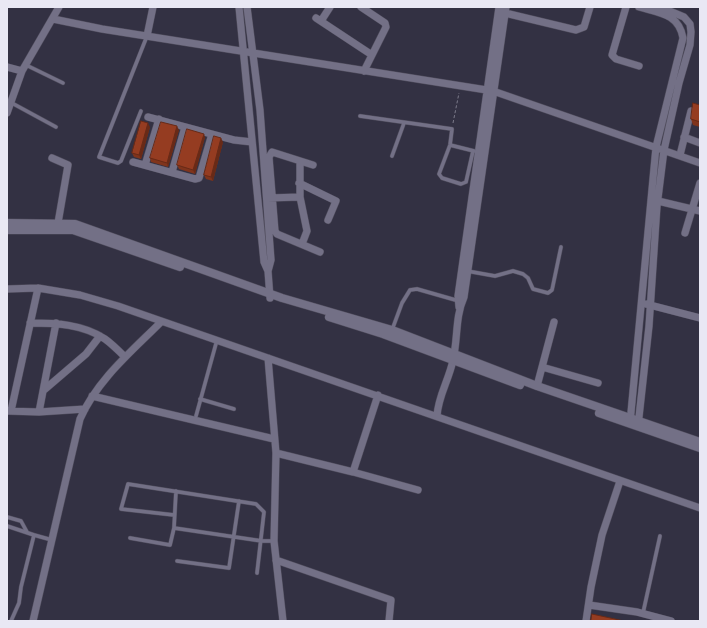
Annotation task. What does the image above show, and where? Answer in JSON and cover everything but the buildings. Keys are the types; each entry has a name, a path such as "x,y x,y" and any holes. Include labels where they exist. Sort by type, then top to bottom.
{"street":[{"path":"7,113 24,68 59,7"},
{"path":"147,36 153,7"},
{"path":"239,7 264,262 268,271 270,296"},
{"path":"247,7 270,198 277,234 320,252"},
{"path":"330,7 318,19 372,55"},
{"path":"361,7 385,23 386,27 364,71"},
{"path":"459,304 464,297 500,7"},
{"path":"437,416 439,399 454,357 459,304 458,296 476,151 490,91 505,10 576,30 584,27 590,7"},
{"path":"626,7 612,55 616,59 639,66"},
{"path":"634,422 642,303 656,147 683,38 679,23 671,18 639,7"},
{"path":"634,422 650,305 658,200 664,150 679,83 690,45 691,32 690,24 684,17 660,7"},
{"path":"53,18 147,36 490,91 700,163"},
{"path":"7,67 24,68"},
{"path":"680,155 691,111"},
{"path":"148,117 234,140 252,142"},
{"path":"145,165 159,120"},
{"path":"172,172 185,127"},
{"path":"133,162 195,179 198,178 212,134"},
{"path":"684,137 700,143"},
{"path":"268,271 271,260 270,153 313,165"},
{"path":"52,158 68,165 58,222"},
{"path":"300,161 300,197 307,231 302,244"},
{"path":"299,183 336,201 328,220"},
{"path":"686,233 696,210 700,184"},
{"path":"258,199 300,197"},
{"path":"658,200 696,210"},
{"path":"7,223 58,222 75,224 270,296 392,330 454,357 634,422 700,442"},
{"path":"7,230 73,230 454,357 634,422 700,448"},
{"path":"38,288 9,411 39,412 85,409"},
{"path":"7,289 38,288 80,295 118,306 700,508"},
{"path":"642,303 700,318"},
{"path":"33,621 80,419 92,396 125,357 161,322"},
{"path":"536,386 554,322"},
{"path":"30,323 56,323 80,328 100,336 125,357"},
{"path":"39,412 56,323"},
{"path":"44,390 86,354 100,336"},
{"path":"268,358 276,453 274,541 283,621"},
{"path":"542,367 598,383"},
{"path":"353,472 378,395"},
{"path":"92,396 274,439"},
{"path":"276,453 418,490"},
{"path":"586,621 602,536 620,481"},
{"path":"276,560 391,600 388,621"},
{"path":"589,605 643,614 671,621"}],"lane":[{"path":"141,111 121,161 118,163 100,157 147,36"},
{"path":"24,68 63,83"},
{"path":"10,102 56,127"},
{"path":"360,116 452,129 450,144 439,174 442,178 461,184 466,182 476,151 450,144"},
{"path":"392,156 404,123"},
{"path":"467,271 495,276 513,271 523,274 528,278 533,289 548,293 552,290 562,247"},
{"path":"392,330 402,303 410,290 416,289 459,304"},
{"path":"196,416 216,340"},
{"path":"200,399 234,409"},
{"path":"174,515 121,508 128,484 256,504 264,512 262,541 257,573"},
{"path":"130,538 170,545 174,528 176,491"},
{"path":"177,561 230,568 239,501"},
{"path":"7,516 21,521 27,532"},
{"path":"7,526 52,540"},
{"path":"174,528 262,541 274,541"},
{"path":"11,621 19,603 21,587 34,534"},
{"path":"643,614 660,536"}],"path":[{"path":"452,129 460,86"}]}
